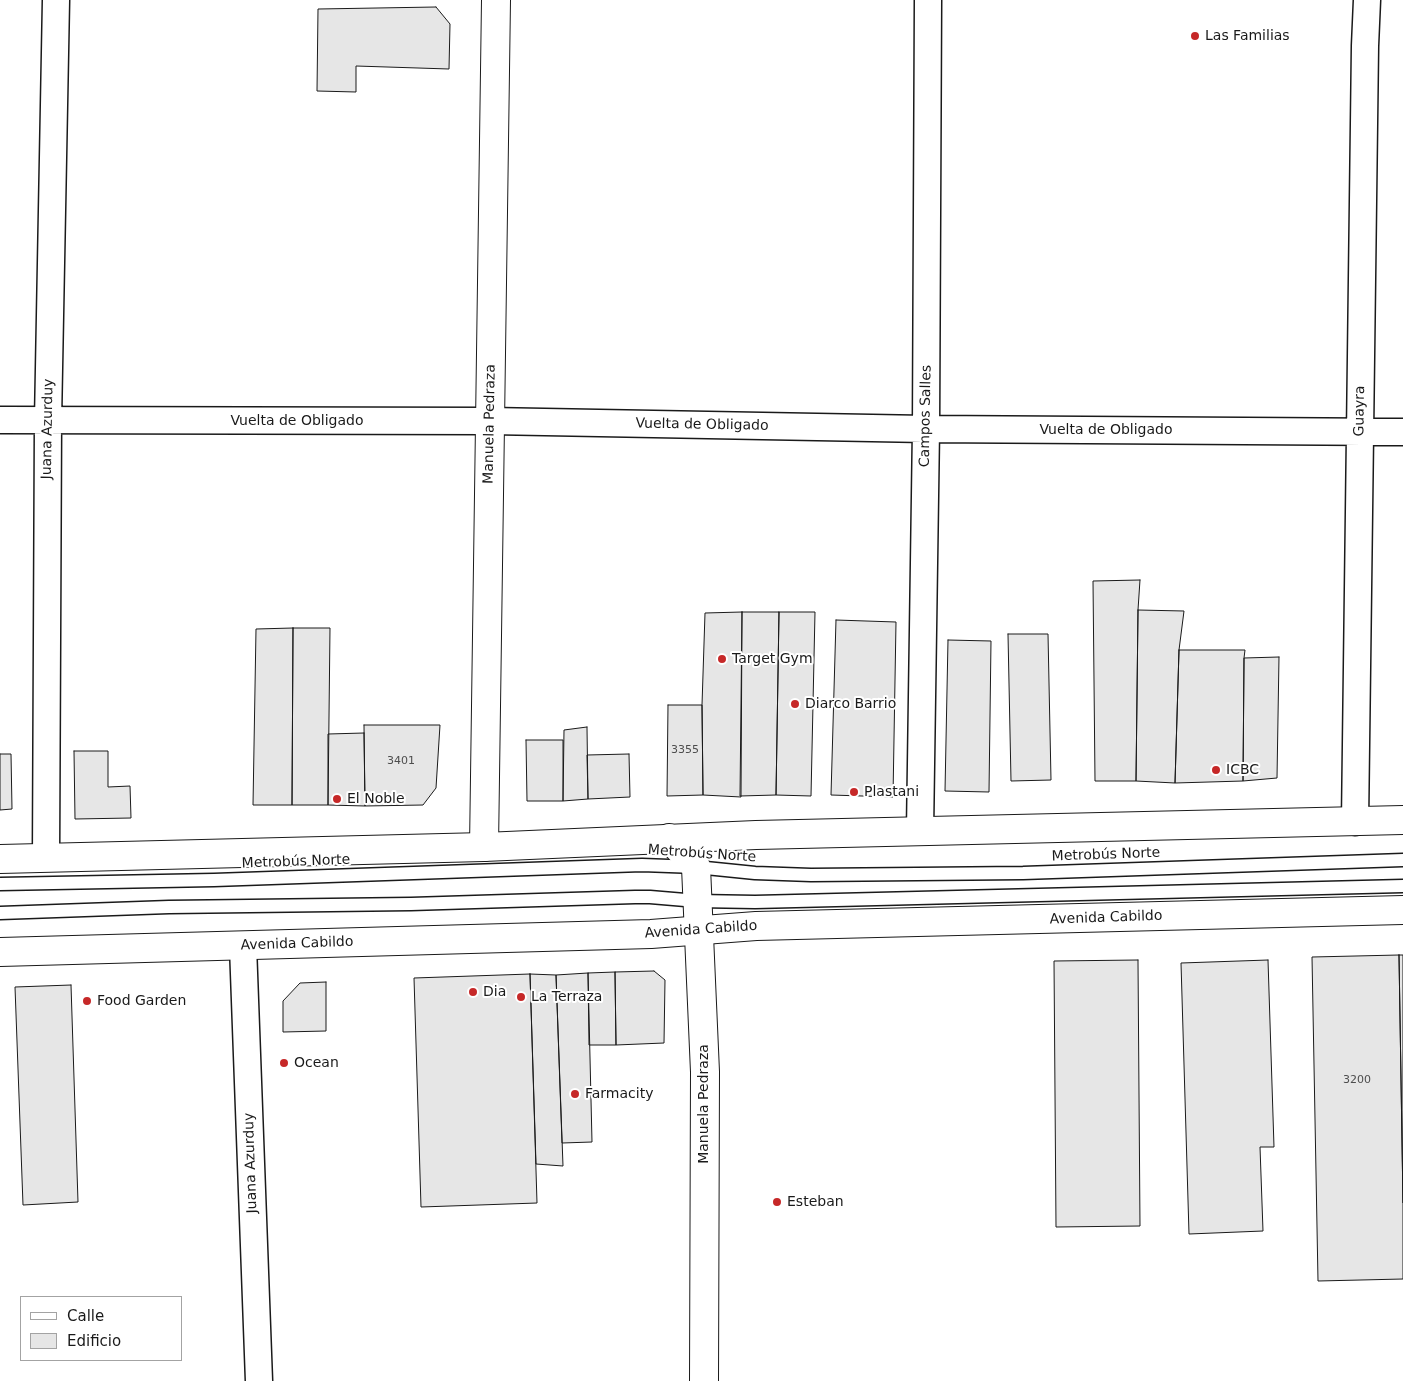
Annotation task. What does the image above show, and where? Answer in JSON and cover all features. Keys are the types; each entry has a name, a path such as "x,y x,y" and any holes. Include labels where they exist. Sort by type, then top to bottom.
{"main road":[{"name":"Manuela Pedraza","path":"484,847 496,0"},
{"path":"0,859 484,847 669,838 920,831 1403,820"},
{"path":"669,838 696,867"},
{"name":"Manuela Pedraza","path":"696,867 706,1072 704,1381"},
{"name":"Avenida Cabildo","path":"0,952 641,935 756,926 1403,910"}],"street":[{"name":"Juana Azurduy","path":"46,858 48,421 56,0"},
{"name":"Campos Salles","path":"920,831 926,429 928,0"},
{"name":"Guayra","path":"1355,822 1367,0"},
{"name":"Vuelta de Obligado","path":"0,420 490,421 926,429 1403,432"},
{"name":"Juana Azurduy","path":"243,946 259,1381"}],"lane":[{"name":"Metrobús Norte","path":"0,884 224,880 642,865 812,875 1023,873 1403,860"},
{"path":"0,913 178,907 421,904 635,897 755,902 1403,886"}],"building":[{"path":"436,7 450,24 449,69 356,66 356,92 317,91 318,9"},
{"path":"1140,580 1136,781 1095,781 1093,581"},
{"path":"1138,610 1184,611 1179,650 1175,783 1136,781"},
{"path":"742,612 779,612 776,795 740,796"},
{"name":"Target Gym","path":"742,612 741,797 703,795 702,705 705,613"},
{"name":"Diarco Barrio","path":"779,612 815,612 811,796 776,795"},
{"path":"836,620 896,622 893,797 831,795"},
{"path":"293,628 330,628 328,805 292,805"},
{"path":"293,628 292,805 253,805 256,629"},
{"path":"1008,634 1048,634 1051,780 1011,781"},
{"path":"948,640 991,641 989,792 945,791"},
{"path":"1179,650 1245,650 1243,781 1175,783"},
{"path":"1279,657 1277,778 1243,781 1244,658"},
{"path":"668,705 702,705 703,795 667,796"},
{"path":"364,725 440,725 436,788 423,805 365,806"},
{"path":"587,727 588,799 563,801 564,730"},
{"path":"364,733 365,806 328,805 328,734"},
{"path":"526,740 563,740 563,801 527,801"},
{"path":"74,751 108,751 108,787 130,786 131,818 75,819"},
{"path":"0,754 11,754 12,809 0,810"},
{"path":"629,754 630,797 588,799 587,755"},
{"path":"1399,955 1403,955 1403,1203"},
{"path":"1399,955 1403,1279 1318,1281 1312,957"},
{"path":"1138,960 1140,1226 1056,1227 1054,961"},
{"path":"1268,960 1274,1147 1260,1147 1263,1231 1189,1234 1181,963"},
{"path":"654,971 665,980 664,1043 616,1045 615,972"},
{"path":"615,972 616,1045 589,1045 588,973"},
{"name":"Farmacity","path":"588,973 592,1142 562,1143 556,975"},
{"path":"530,974 556,975 563,1166 536,1164"},
{"path":"530,974 537,1203 421,1207 414,978"},
{"path":"326,982 326,1031 283,1032 283,1001 300,983"},
{"path":"71,985 78,1202 23,1205 15,987"}],"place":[{"name":"Las Familias","path":"1195,36"},
{"name":"Target Gym","path":"722,659"},
{"name":"Diarco Barrio","path":"795,704"},
{"name":"ICBC","path":"1216,770"},
{"name":"Plastani","path":"854,792"},
{"name":"El Noble","path":"337,799"},
{"name":"Dia","path":"473,992"},
{"name":"La Terraza","path":"521,997"},
{"name":"Food Garden","path":"87,1001"},
{"name":"Ocean","path":"284,1063"},
{"name":"Farmacity","path":"575,1094"},
{"name":"Esteban","path":"777,1202"}]}
